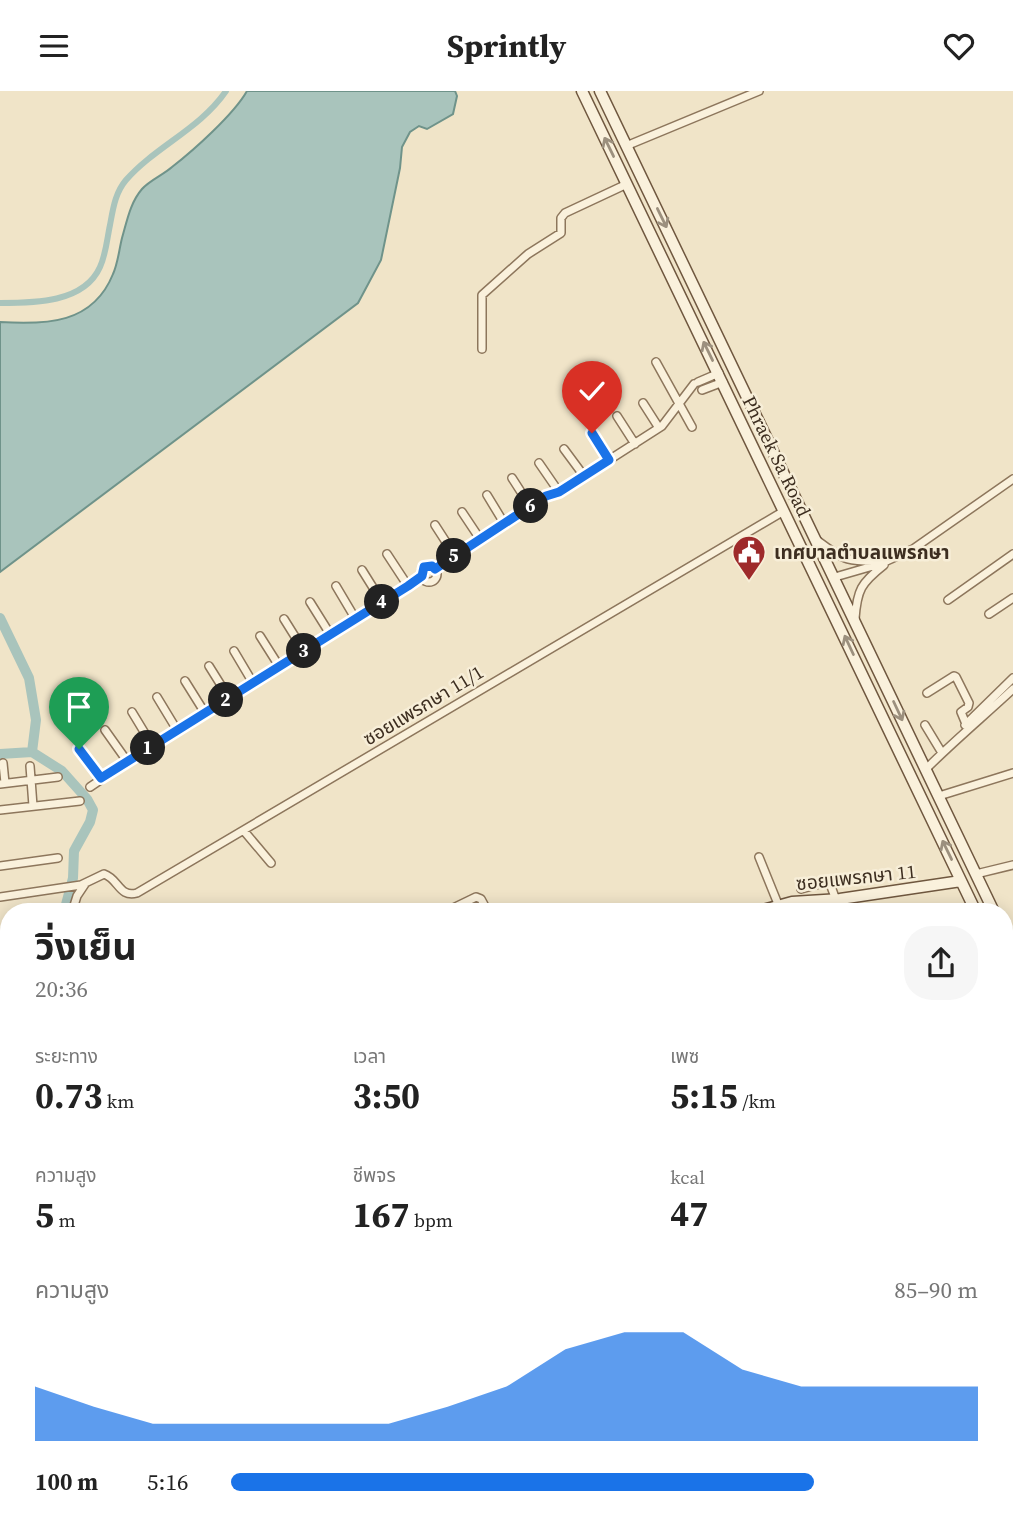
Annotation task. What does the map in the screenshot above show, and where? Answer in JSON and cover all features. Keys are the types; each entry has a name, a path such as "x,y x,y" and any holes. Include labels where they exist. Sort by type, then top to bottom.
{"main road":[{"name":"Phraek Sa Road","path":"582,91 972,903"},
{"name":"Phraek Sa Road","path":"600,91 990,903"},
{"path":"661,254 676,246"},
{"name":"ซอยแพรกษา 11","path":"794,903 838,900 961,881"}],"street":[{"path":"626,146 759,91"},
{"path":"482,349 481,298 486,289 528,254 561,233 561,218 565,213 627,184"},
{"path":"656,362 692,427"},
{"path":"90,787 152,745 422,576 426,581 434,580 435,569 530,506 559,492 659,428 696,388 721,377"},
{"path":"643,403 659,428"},
{"path":"617,416 635,444"},
{"path":"592,433 609,460"},
{"path":"564,449 584,476"},
{"path":"539,463 559,492"},
{"path":"513,478 530,506"},
{"path":"835,577 890,560 913,549 1013,479"},
{"path":"487,495 504,523"},
{"name":"ซอยแพรกษา 11/1","path":"83,884 99,875 109,876 123,892 132,895 784,511"},
{"path":"462,512 480,539"},
{"path":"435,526 454,556"},
{"path":"818,541 836,555 853,561 890,560"},
{"path":"387,554 408,586"},
{"path":"948,600 1013,554"},
{"path":"855,619 856,598 862,584 890,560"},
{"path":"362,570 382,602"},
{"path":"336,586 355,618"},
{"path":"989,614 1013,598"},
{"path":"310,602 330,634"},
{"path":"284,619 304,651"},
{"path":"260,636 279,666"},
{"path":"234,651 253,683"},
{"path":"209,666 229,698"},
{"path":"927,693 956,677 969,703 961,712 966,724"},
{"path":"958,737 966,724 1013,678"},
{"path":"185,681 205,713"},
{"path":"926,769 1013,689"},
{"path":"157,697 177,730"},
{"path":"132,712 152,745"},
{"path":"925,725 942,753"},
{"path":"105,730 127,761"},
{"path":"79,749 101,778"},
{"path":"3,763 2,783 58,776"},
{"path":"30,766 33,806"},
{"path":"939,796 1013,773"},
{"path":"0,810 80,801"},
{"path":"244,831 271,863"},
{"path":"759,857 779,903"},
{"path":"0,866 58,858"},
{"path":"976,874 1013,865"},
{"path":"801,889 834,880 839,903"},
{"path":"0,897 83,884 84,888 76,895 74,903"},
{"path":"465,903 478,897 482,903"}],"water":[{"path":"247,91 455,91 457,96 453,114 427,129 419,126 410,132 402,147 381,260 358,303 0,572 0,322 34,323 66,318 93,303 104,291 113,274 127,219 138,194 213,131"}],"waterway":[{"path":"0,303 57,299 82,288 93,279 104,257 113,207 122,185 151,157 204,116 226,91"},
{"path":"0,618 29,678 36,720 32,752"},
{"path":"32,752 62,771 87,799 93,810 90,822 74,851 73,878 66,903"},
{"path":"0,754 32,752"}],"place":[{"name":"เทศบาลตำบลแพรกษา","path":"749,582"}],"route":[{"path":"79,749 101,778 408,586 422,576 424,567 432,566 435,569 546,496 559,492 609,460 592,433"}]}
